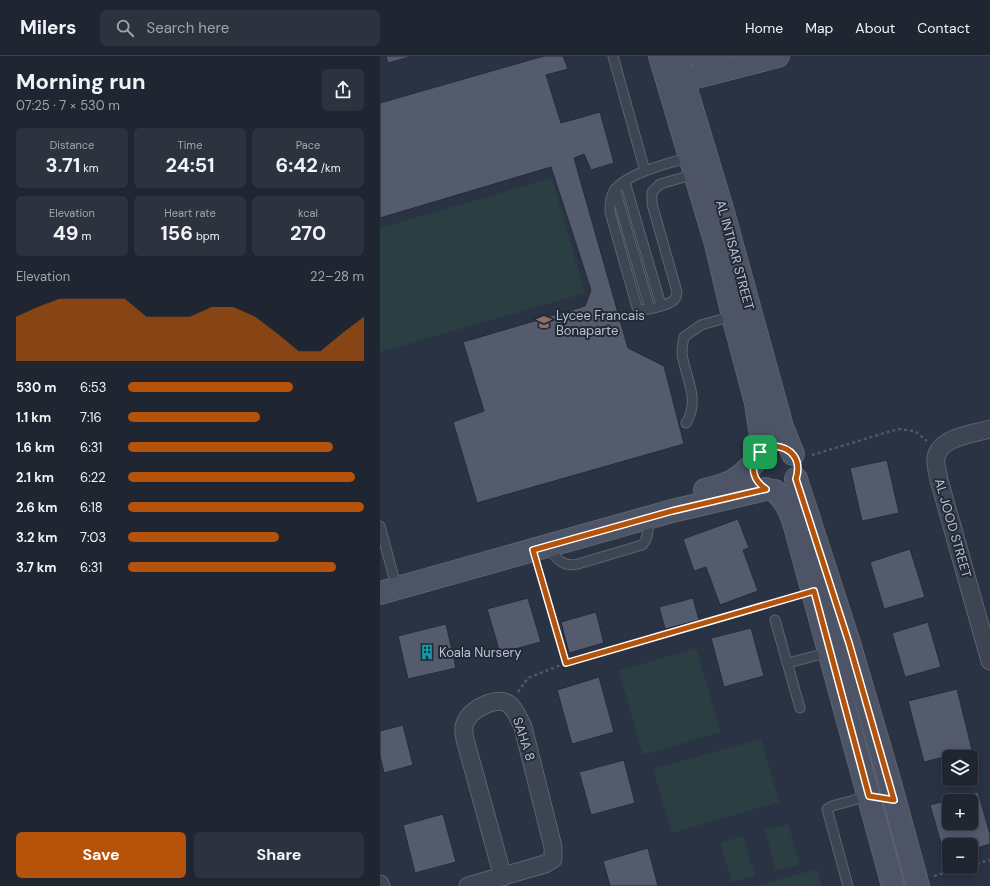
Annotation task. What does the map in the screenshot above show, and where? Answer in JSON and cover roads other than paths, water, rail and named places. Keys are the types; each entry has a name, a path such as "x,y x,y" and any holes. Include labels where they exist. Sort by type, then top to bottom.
{"street":[{"path":"672,70 717,61 778,56"},
{"path":"695,157 701,100 717,61"},
{"name":"AL INTISAR STREET","path":"672,70 756,403 761,436 757,458"},
{"name":"AL INTISAR STREET","path":"695,157 723,212 782,427 795,464 849,643 917,883"},
{"name":"AL JOOD STREET","path":"990,429 946,442 939,449 936,459 939,480 990,661"},
{"path":"780,446 787,449 795,464 792,484 782,491 770,490 649,518 540,548 385,585 722,486 744,474 766,448 780,446"},
{"path":"757,458 754,475 756,481 770,490 786,504 791,514 814,591 893,886"},
{"name":"SAHA 8","path":"468,886 503,877 550,862 553,859 554,853 523,727 509,704 499,702 486,704 474,711 466,720 464,730 466,743 503,877"},
{"path":"869,796 894,800"}],"lane":[{"path":"613,56 645,171"},
{"path":"695,157 652,192 652,204 677,296 674,300 650,308 615,189 624,182 645,171 695,157"},
{"path":"624,182 661,305"},
{"path":"686,423 692,414 692,398 682,352 684,337 701,324 733,316"},
{"path":"380,526 385,585"},
{"path":"775,620 800,708"},
{"path":"788,663 830,652"},
{"path":"848,886 827,809 832,806 869,796"}],"place":[{"name":"Lycee Francais Bonaparte","path":"544,322"},
{"name":"Koala Nursery","path":"427,652"}]}
